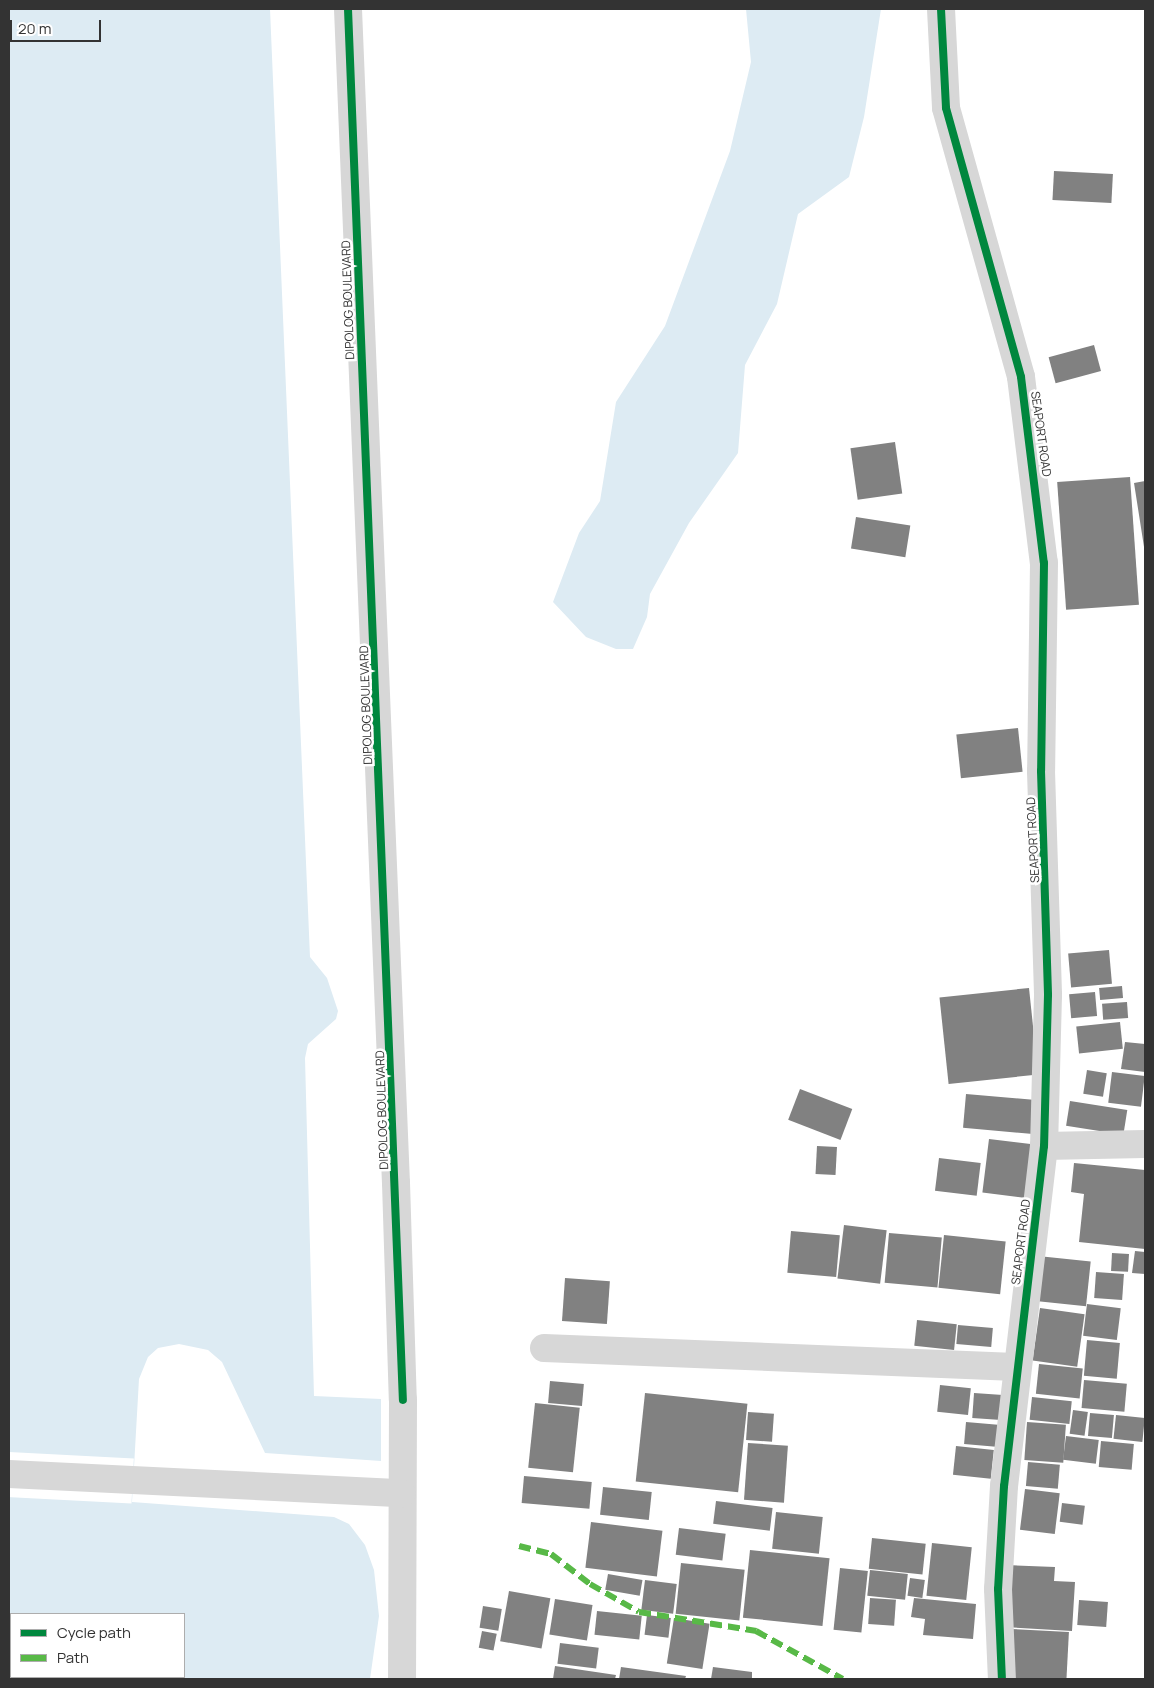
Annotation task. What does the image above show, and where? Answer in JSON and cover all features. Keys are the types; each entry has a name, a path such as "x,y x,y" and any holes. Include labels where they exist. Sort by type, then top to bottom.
{"street":[{"name":"DIPOLOG BOULEVARD","path":"348,9 393,1084 403,1400 402,1679"},
{"name":"SEAPORT ROAD","path":"941,9 946,108 1021,377 1044,563 1041,771 1048,995 1044,1146 1016,1367 998,1589 1002,1679"},
{"path":"1044,1146 1145,1144"},
{"path":"544,1348 1016,1367"},
{"path":"9,1474 402,1493"}],"shaded area":[{"path":"9,9 270,9 310,957 327,978 338,1011 336,1019 308,1044 305,1058 314,1396 381,1399 381,1461 265,1453 222,1362 208,1350 179,1344 158,1348 148,1357 139,1379 132,1502 334,1517 349,1524 365,1545 374,1570 379,1616 370,1679 9,1679"},
{"path":"746,9 881,9 864,117 849,177 798,214 777,304 745,365 738,453 689,523 650,594 647,617 633,649 616,649 586,637 553,602 579,533 600,501 616,402 665,326 730,151 751,62"}],"pier":[{"path":"9,1452 134,1459 131,1503 9,1497"}],"building":[{"path":"1054,171 1113,174 1111,203 1052,200"},
{"path":"1094,345 1101,371 1056,383 1049,357"},
{"path":"895,442 902,493 858,500 850,448"},
{"path":"1130,477 1139,605 1066,610 1057,482"},
{"path":"1145,481 1145,547 1144,547 1134,483"},
{"path":"856,517 910,526 905,557 851,549"},
{"path":"1018,728 1023,772 961,778 956,734"},
{"path":"1109,950 1112,984 1071,987 1068,954"},
{"path":"1122,986 1123,998 1100,1000 1099,988"},
{"path":"1029,988 1038,1075 949,1084 939,997"},
{"path":"1095,992 1097,1016 1071,1018 1069,994"},
{"path":"1127,1002 1128,1018 1103,1020 1102,1004"},
{"path":"1120,1022 1123,1049 1079,1053 1076,1027"},
{"path":"1125,1042 1145,1044 1145,1072 1121,1069"},
{"path":"1087,1070 1107,1073 1103,1097 1083,1094"},
{"path":"1112,1072 1145,1076 1141,1107 1108,1103"},
{"path":"800,1089 852,1109 840,1140 788,1120"},
{"path":"966,1094 1039,1100 1036,1134 963,1128"},
{"path":"1070,1101 1127,1110 1123,1135 1066,1126"},
{"path":"989,1139 1035,1145 1028,1198 982,1193"},
{"path":"817,1146 837,1147 836,1175 816,1174"},
{"path":"939,1158 981,1163 977,1196 935,1191"},
{"path":"1074,1163 1145,1170 1145,1249 1079,1242 1084,1194 1071,1192"},
{"path":"844,1225 887,1230 880,1284 837,1279"},
{"path":"791,1231 840,1235 836,1277 787,1273"},
{"path":"889,1233 942,1238 937,1287 885,1283"},
{"path":"944,1235 1006,1241 1000,1294 938,1288"},
{"path":"1135,1251 1145,1252 1145,1274 1132,1273"},
{"path":"1112,1253 1129,1254 1128,1272 1111,1271"},
{"path":"1038,1256 1091,1262 1086,1306 1033,1301"},
{"path":"1096,1272 1124,1274 1122,1300 1094,1298"},
{"path":"565,1278 610,1281 607,1324 562,1321"},
{"path":"1087,1304 1121,1308 1117,1340 1083,1336"},
{"path":"1040,1308 1085,1314 1077,1367 1033,1360"},
{"path":"917,1320 957,1324 954,1350 914,1346"},
{"path":"958,1325 993,1328 991,1347 956,1344"},
{"path":"1087,1340 1120,1343 1117,1379 1084,1376"},
{"path":"1039,1364 1083,1369 1080,1398 1036,1394"},
{"path":"1084,1380 1127,1384 1124,1412 1082,1408"},
{"path":"550,1381 584,1384 582,1406 548,1403"},
{"path":"940,1385 971,1388 968,1415 937,1412"},
{"path":"645,1393 747,1404 738,1492 636,1482"},
{"path":"974,1393 1003,1395 1001,1420 972,1418"},
{"path":"1032,1397 1072,1401 1069,1424 1030,1420"},
{"path":"535,1403 580,1408 573,1472 528,1468"},
{"path":"1073,1410 1088,1412 1085,1436 1070,1434"},
{"path":"748,1412 774,1414 772,1442 746,1440"},
{"path":"1090,1413 1114,1415 1112,1438 1088,1436"},
{"path":"1116,1415 1145,1418 1142,1442 1113,1439"},
{"path":"966,1422 998,1425 996,1447 964,1444"},
{"path":"1027,1422 1066,1425 1063,1463 1024,1460"},
{"path":"1066,1436 1099,1440 1096,1464 1063,1460"},
{"path":"1101,1441 1134,1444 1132,1470 1099,1467"},
{"path":"748,1443 788,1446 784,1503 744,1500"},
{"path":"956,1446 994,1450 991,1479 953,1475"},
{"path":"1028,1462 1060,1465 1058,1489 1026,1486"},
{"path":"524,1476 592,1482 589,1509 522,1503"},
{"path":"603,1487 652,1492 649,1520 600,1515"},
{"path":"1025,1489 1060,1493 1055,1534 1020,1530"},
{"path":"716,1501 773,1508 770,1531 713,1524"},
{"path":"1062,1503 1085,1506 1083,1525 1060,1522"},
{"path":"776,1512 823,1517 819,1554 772,1549"},
{"path":"591,1522 662,1531 657,1576 585,1568"},
{"path":"679,1528 726,1534 722,1561 676,1555"},
{"path":"872,1538 926,1544 922,1574 869,1569"},
{"path":"932,1543 972,1547 966,1600 926,1596"},
{"path":"750,1550 830,1558 822,1626 743,1618"},
{"path":"681,1563 745,1570 739,1620 676,1614"},
{"path":"1007,1565 1055,1567 1054,1581 1075,1582 1072,1631 1003,1627"},
{"path":"840,1568 868,1571 861,1633 834,1630"},
{"path":"870,1570 908,1574 905,1600 867,1596"},
{"path":"608,1574 642,1580 640,1596 605,1590"},
{"path":"910,1578 925,1580 922,1598 907,1596"},
{"path":"645,1580 677,1584 673,1614 641,1610"},
{"path":"509,1591 550,1598 542,1649 500,1641"},
{"path":"870,1598 896,1600 894,1626 868,1624"},
{"path":"914,1598 976,1604 973,1639 923,1635 925,1619 911,1617"},
{"path":"555,1599 593,1605 587,1641 549,1635"},
{"path":"1079,1600 1108,1602 1106,1627 1077,1625"},
{"path":"483,1606 502,1609 498,1631 480,1628"},
{"path":"597,1611 642,1616 639,1640 594,1635"},
{"path":"647,1615 671,1618 668,1638 645,1635"},
{"path":"674,1618 710,1624 702,1669 667,1663"},
{"path":"1011,1629 1069,1632 1066,1679 1008,1679"},
{"path":"482,1631 497,1634 493,1651 479,1648"},
{"path":"560,1643 599,1648 596,1669 557,1664"},
{"path":"555,1666 616,1675 615,1679 553,1679"},
{"path":"621,1667 686,1676 685,1679 619,1679"},
{"path":"713,1667 752,1672 752,1679 711,1679"}],"marked path":[{"path":"519,1546 551,1554 590,1584 639,1612 756,1631 843,1679"}],"cycle path":[{"path":"348,9 403,1400"},
{"path":"941,9 946,108 1021,377 1044,563 1041,771 1048,995 1044,1146 1004,1486 998,1589 1002,1679"}]}
